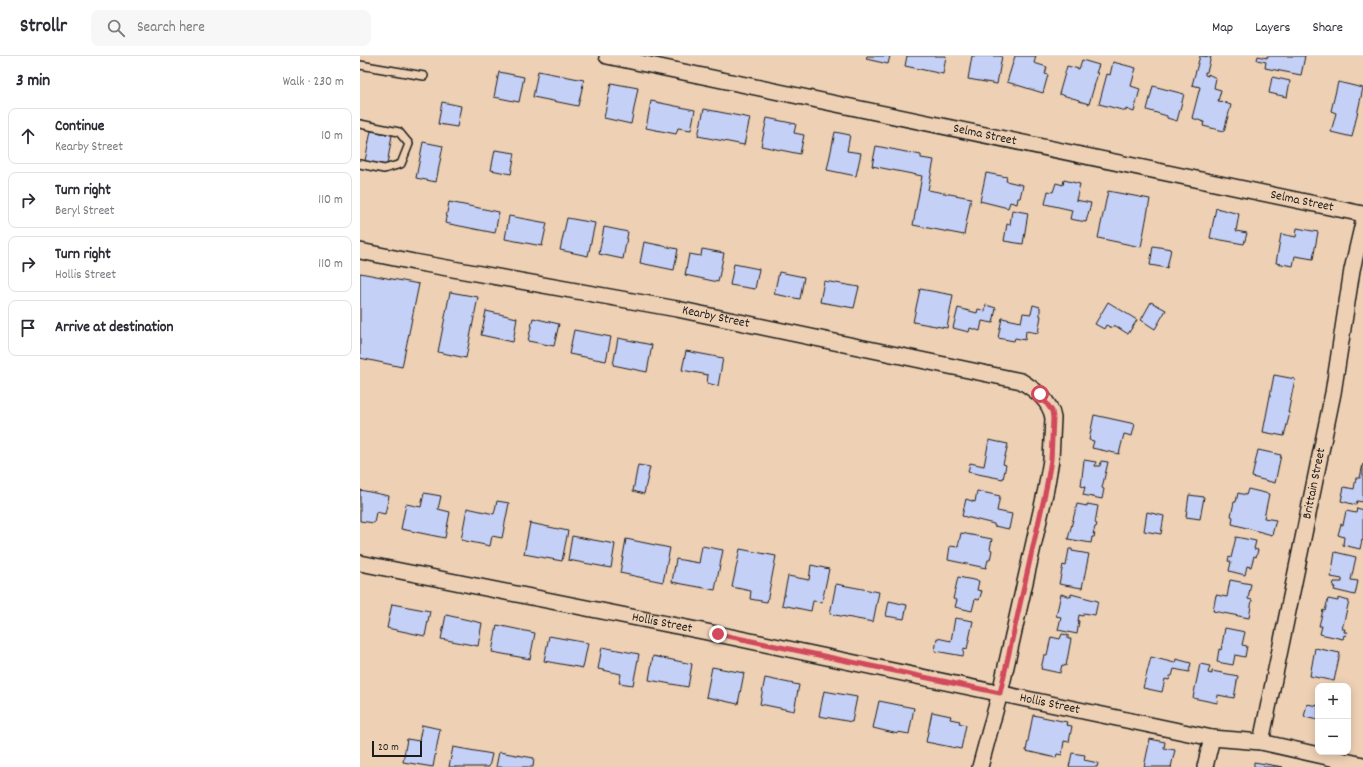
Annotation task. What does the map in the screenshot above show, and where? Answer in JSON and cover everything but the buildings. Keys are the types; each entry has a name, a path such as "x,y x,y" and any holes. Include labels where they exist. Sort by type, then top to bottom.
{"street":[{"name":"Selma Street","path":"607,56 1363,214"},
{"name":"Brittain Street","path":"1260,742 1333,393 1352,270 1363,223"},
{"name":"Kearby Street","path":"360,251 677,309 1021,381 1040,394 1052,411 1051,460 1046,489 1000,693"},
{"name":"Hollis Street","path":"360,563 718,634 1212,738 1260,742 1363,764"},
{"path":"980,767 1000,693"},
{"path":"1206,767 1212,738"}],"lane":[{"path":"360,66 424,76"},
{"path":"360,124 399,132 409,144 401,164 384,169 360,164"}],"route":[{"path":"718,634 1000,693 1046,489 1051,460 1052,411 1040,394"}]}
